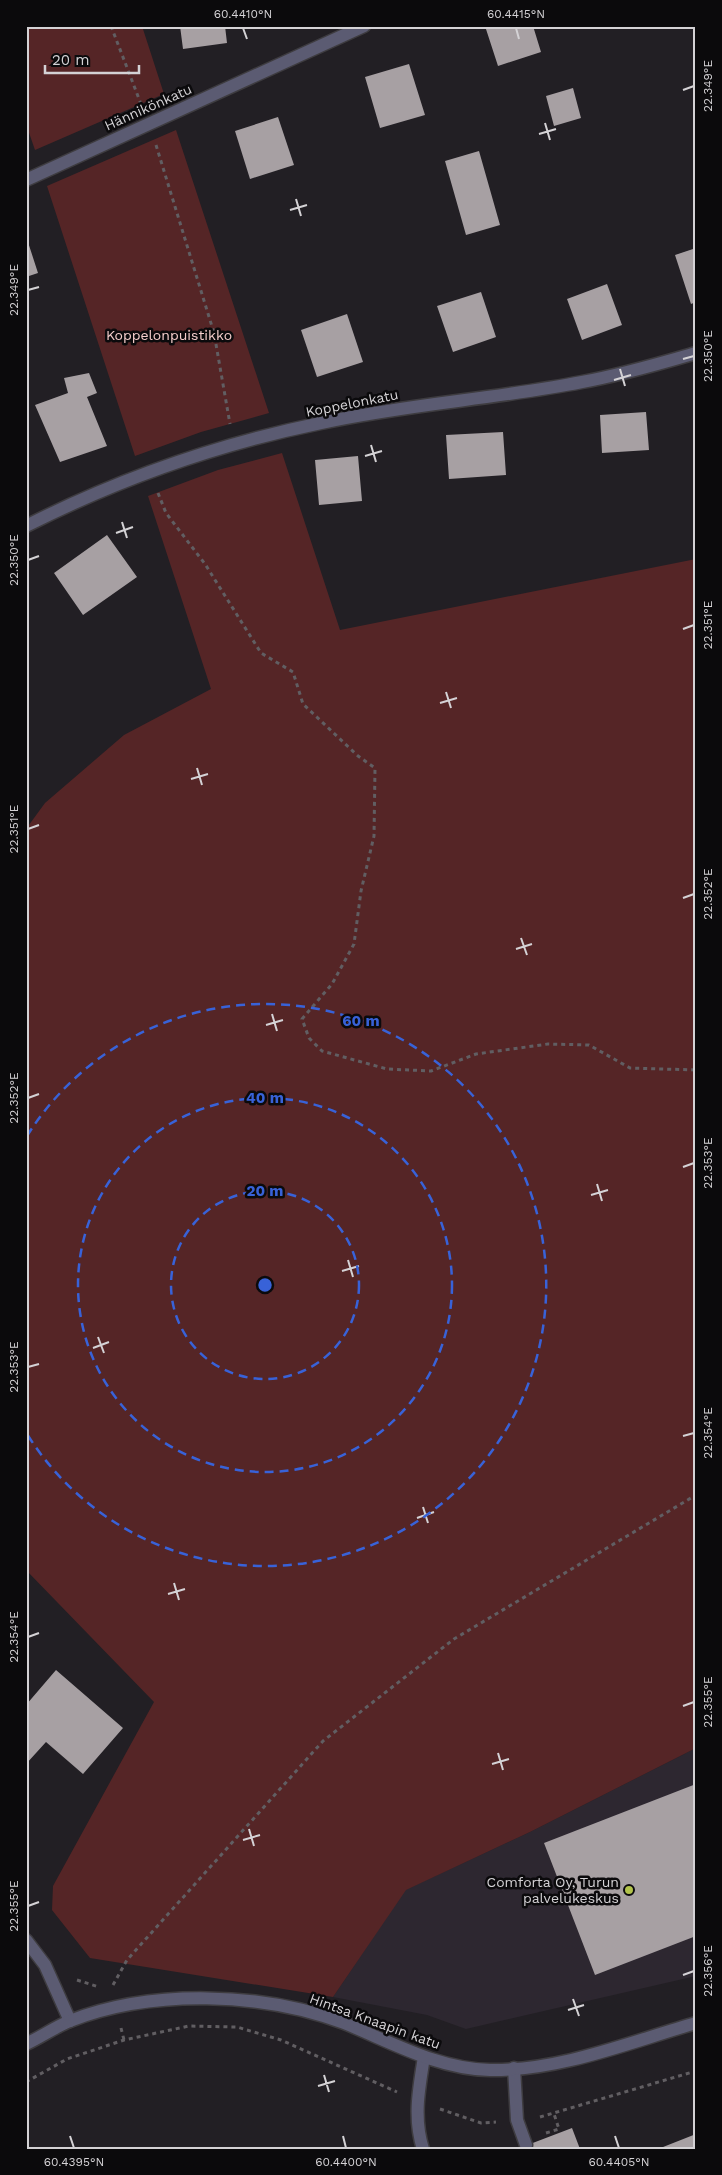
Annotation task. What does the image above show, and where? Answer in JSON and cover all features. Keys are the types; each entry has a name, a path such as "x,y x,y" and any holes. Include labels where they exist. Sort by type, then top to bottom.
{"street":[{"name":"Hännikönkatu","path":"26,180 364,26"},
{"name":"Koppelonkatu","path":"26,526 105,488 150,472 233,446 321,423 582,382 696,353"},
{"path":"26,1940 45,1965 70,2022"},
{"name":"Hintsa Knaapin katu","path":"26,2044 70,2022 116,2008 204,1998 246,2000 314,2012 424,2057 461,2067 490,2070 562,2062 696,2023"},
{"path":"423,2149 419,2135 417,2102 424,2057"},
{"path":"514,2068 517,2120 526,2145"}],"path":[{"path":"111,26 149,123 214,333 233,446"},
{"path":"150,472 166,513 206,564 262,653 293,672 303,704 358,756 375,768 374,836 361,891 354,944 332,984 302,1019 309,1038 322,1051 387,1069 431,1071 476,1054 548,1044 589,1045 630,1068 696,1070"},
{"path":"110,1989 127,1960 324,1741 454,1639 696,1495"},
{"path":"26,2082 68,2059 124,2040 189,2026 237,2027 281,2040 417,2102 481,2123 554,2114 696,2071"},
{"path":"554,2114 559,2129"}],"shaded area":[{"path":"696,1748 696,1976 466,2029 427,2015 333,1997 405,1890 530,1832"}],"green space":[{"path":"26,26 142,26 164,94 35,150 26,124"},
{"name":"Koppelonpuistikko","path":"176,130 269,413 201,432 135,456 47,186"},
{"path":"282,453 340,630 696,559 696,1748 530,1832 406,1890 333,1997 90,1958 52,1910 53,1886 154,1702 26,1570 26,829 45,803 124,735 211,689 148,496 218,470"}],"building":[{"path":"180,26 225,26 227,43 183,49"},
{"path":"485,26 533,26 541,52 498,66"},
{"path":"409,64 425,115 380,128 365,77"},
{"path":"573,88 581,118 554,126 546,96"},
{"path":"278,117 294,165 250,179 235,131"},
{"path":"479,151 500,225 466,235 445,161"},
{"path":"26,236 38,273 26,277"},
{"path":"696,248 696,302 691,304 675,255"},
{"path":"607,284 622,325 582,340 567,299"},
{"path":"481,292 496,337 453,352 437,306"},
{"path":"347,314 363,362 317,377 301,330"},
{"path":"89,373 97,393 87,397 107,446 60,462 35,405 68,393 64,378"},
{"path":"646,412 649,450 602,453 600,415"},
{"path":"503,432 506,475 449,479 446,435"},
{"path":"358,456 362,501 319,505 315,460"},
{"path":"107,535 137,577 83,615 54,573"},
{"path":"56,1670 123,1728 83,1774 46,1742 26,1764 26,1705"},
{"name":"Comforta Oy, Turun palvelukeskus","path":"696,1784 696,1936 595,1975 544,1843"},
{"path":"572,2128 580,2149 517,2149"},
{"path":"696,2134 696,2149 658,2149"}],"place":[{"name":"Comforta Oy, Turun palvelukeskus","path":"629,1890"}]}
